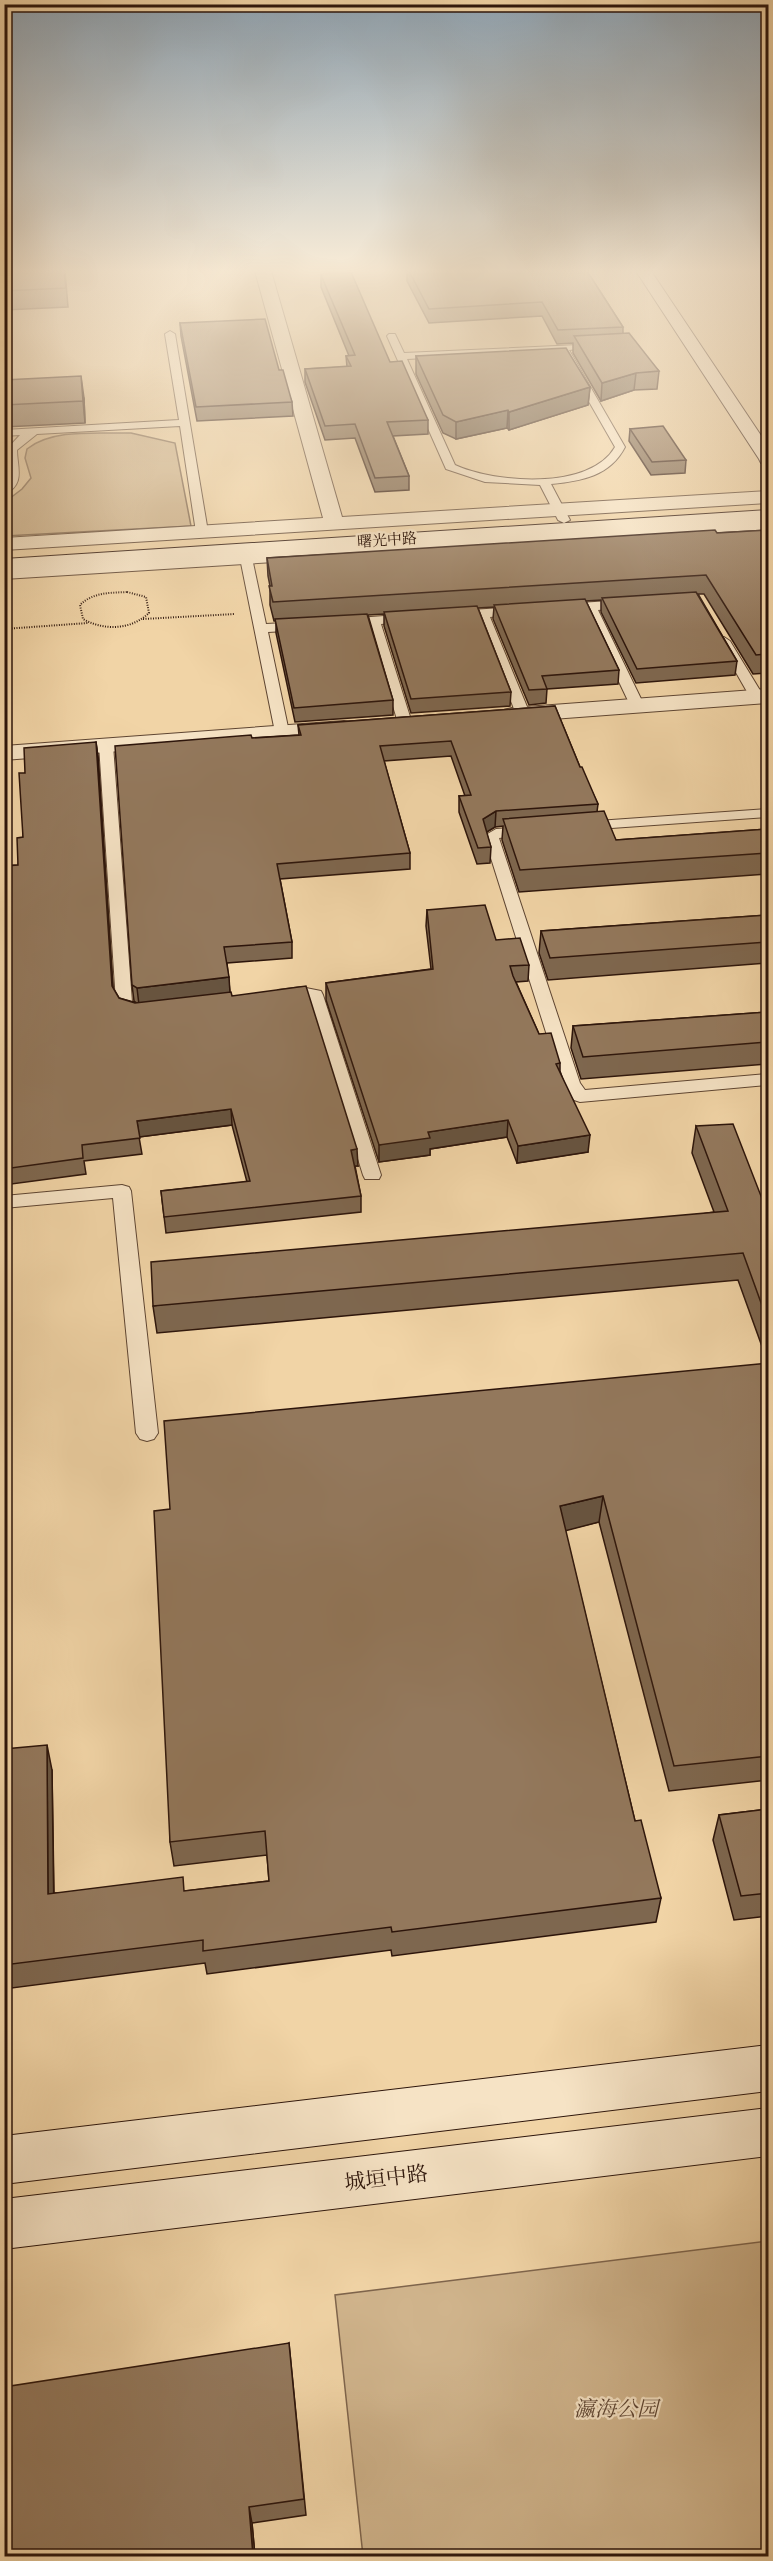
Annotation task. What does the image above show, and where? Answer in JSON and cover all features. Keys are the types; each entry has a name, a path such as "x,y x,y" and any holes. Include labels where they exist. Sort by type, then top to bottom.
{"main road":[{"path":"296,391 334,524"},
{"path":"722,391 768,459"},
{"path":"739,391 768,432"},
{"path":"4,544 334,524 562,515 768,497"},
{"name":"曙光中路","path":"4,556 562,515 768,507"},
{"name":"曙光中路","path":"4,565 768,516"},
{"path":"4,573 768,525"},
{"path":"487,717 763,696"},
{"path":"4,753 428,721"},
{"path":"4,2160 768,2068"},
{"name":"城垣中路","path":"4,2224 768,2132"}],"lane":[{"path":"180,391 202,532"},
{"path":"416,391 450,467 484,479 545,483 576,477 599,469 619,454 620,447 587,391"},
{"path":"4,433 185,423"},
{"path":"4,492 14,484 16,475 12,463 12,449 20,440 35,431"},
{"path":"545,483 562,515"},
{"path":"246,558 282,732"},
{"path":"554,609 634,604"},
{"path":"590,606 638,705"},
{"path":"261,628 531,610"},
{"path":"483,614 523,714"},
{"path":"374,621 386,724"},
{"path":"717,628 763,696"},
{"path":"106,745 124,1002 129,1010 137,1012 160,1010"},
{"path":"567,828 768,813"},
{"path":"544,829 496,833 491,836 571,1083 580,1095 768,1080"},
{"path":"266,996 300,992 315,995 372,1175"},
{"path":"4,1202 122,1191 147,1433"}],"path":[{"path":"88,623 83,619 80,605 88,598 102,594 127,592 146,597 149,613 142,620"},
{"path":"4,629 88,623 106,627 129,625 142,620 257,612"}],"green space":[{"path":"131,433 175,443 191,526 5,536 5,502 22,489 31,478 25,458 27,449 38,442 63,435"},
{"name":"瀛海公园","path":"768,2241 768,2556 363,2556 335,2295"}],"building":[{"path":"4,391 82,391 83,401 4,405"},
{"path":"193,391 289,391 292,402 196,407"},
{"path":"313,391 415,391 428,420 387,422 409,476 375,478 355,424 325,426"},
{"path":"432,391 579,391 509,412 508,410 456,422 443,415"},
{"path":"663,426 686,460 652,462 630,429"},
{"path":"715,530 717,533 768,530 768,654 756,655 706,575 273,602 269,586 272,586 267,558"},
{"path":"696,592 737,661 637,669 602,598"},
{"path":"585,599 619,670 542,676 547,689 529,690 494,605"},
{"path":"477,606 511,692 411,699 384,612"},
{"path":"367,614 393,700 294,708 275,619"},
{"path":"555,706 598,804 496,811 483,819 491,847 478,848 459,796 471,795 451,741 380,746 410,853 277,864 292,942 224,947 229,977 137,988 132,985 115,746 251,735 252,738 301,735 298,725"},
{"path":"96,742 112,986 119,998 135,1003 231,992 232,996 306,986 357,1149 351,1150 361,1196 164,1217 161,1191 250,1181 231,1109 137,1121 140,1138 82,1145 83,1158 4,1169 4,866 18,865 17,838 23,837 19,773 25,773 24,748"},
{"path":"604,811 616,840 768,829 768,853 520,870 503,819"},
{"path":"485,905 496,940 520,938 529,965 510,966 513,976 539,1034 551,1033 560,1063 556,1064 590,1135 518,1146 508,1120 428,1132 430,1138 379,1145 326,983 433,969 427,910"},
{"path":"768,915 768,942 550,958 541,931"},
{"path":"768,1012 768,1042 583,1057 573,1026"},
{"path":"733,1124 768,1214 768,1322 743,1253 153,1306 151,1262 728,1211 696,1126"},
{"path":"768,1363 768,1756 674,1766 603,1496 560,1506 635,1821 641,1820 661,1898 392,1932 391,1927 203,1951 203,1940 4,1965 4,1749 47,1745 48,1894 183,1877 184,1891 269,1881 265,1831 170,1842 154,1511 170,1509 164,1421"},
{"path":"768,1809 768,1893 741,1896 719,1815"},
{"path":"289,2343 304,2499 249,2507 253,2556 4,2556 4,2387"}]}
